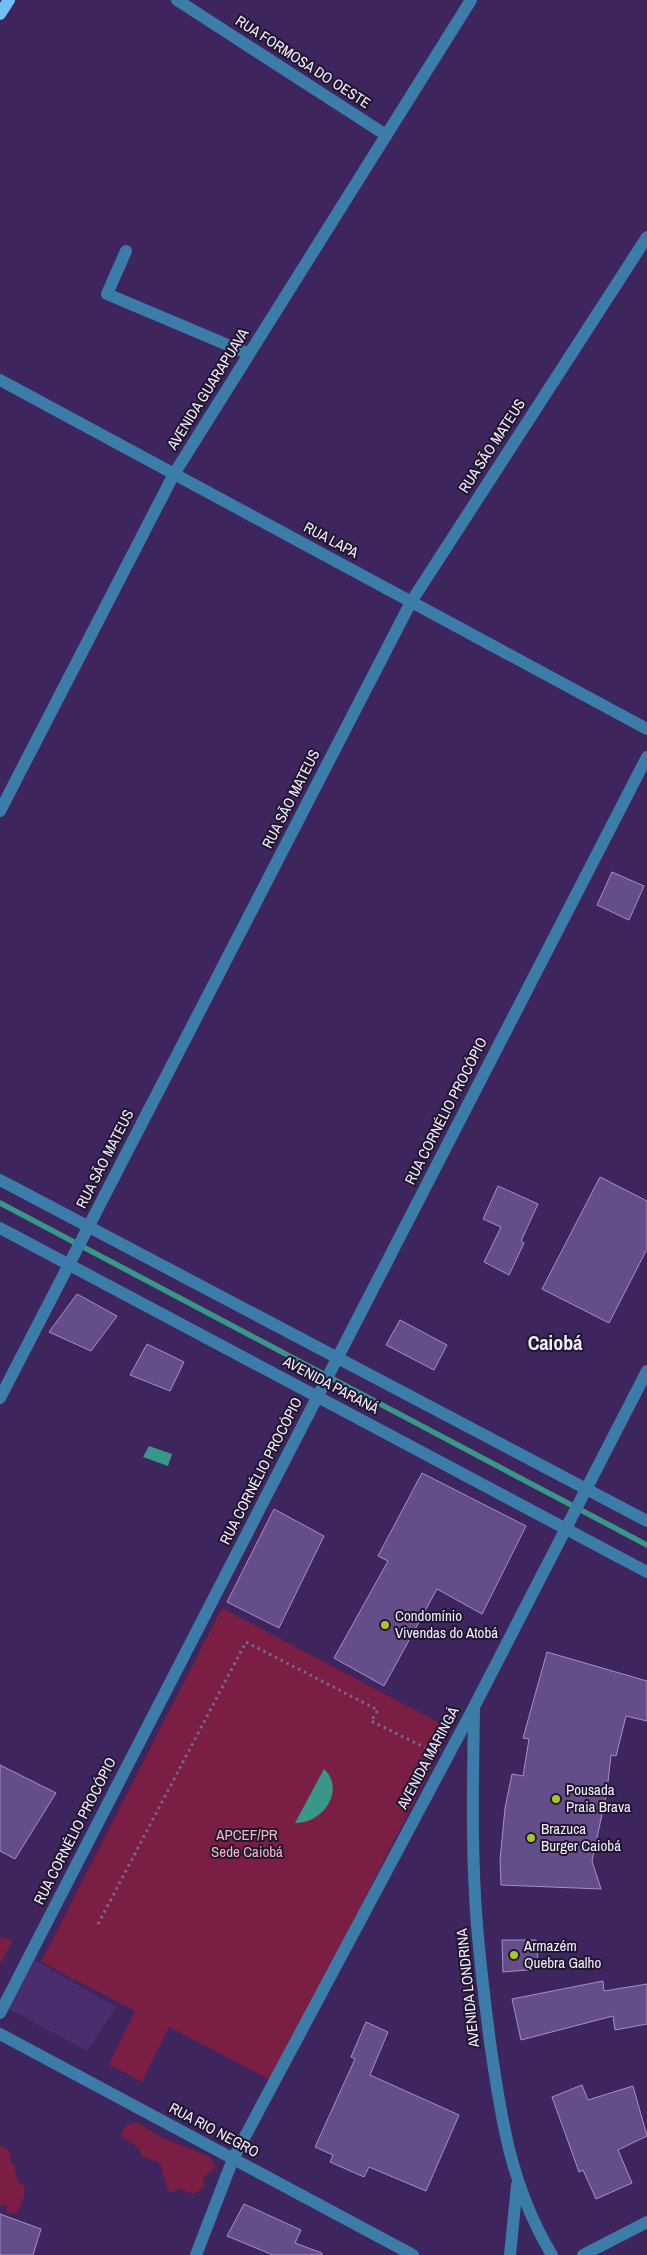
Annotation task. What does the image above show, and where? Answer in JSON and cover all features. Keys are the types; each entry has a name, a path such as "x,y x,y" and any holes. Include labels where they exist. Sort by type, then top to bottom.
{"main road":[{"path":"0,14 8,0"}],"street":[{"name":"RUA FORMOSA DO OESTE","path":"177,0 386,134"},
{"name":"AVENIDA GUARAPUAVA","path":"0,811 174,474 471,0"},
{"name":"RUA SÃO MATEUS","path":"0,1398 411,602 647,237"},
{"path":"126,251 107,294 249,354"},
{"name":"RUA LAPA","path":"0,380 647,728"},
{"name":"RUA CORNÉLIO PROCÓPIO","path":"0,2013 647,757"},
{"name":"AVENIDA PARANÁ","path":"0,1180 86,1230 335,1362 647,1521"},
{"name":"AVENIDA PARANÁ","path":"0,1228 72,1259 647,1572"},
{"name":"AVENIDA MARINGÁ","path":"196,2255 233,2159 474,1707 647,1371"},
{"path":"624,1417 647,1386"},
{"name":"AVENIDA LONDRINA","path":"474,1707 473,1837 477,1924 496,2086 507,2146 517,2183 552,2255"},
{"name":"RUA RIO NEGRO","path":"0,2034 413,2255"},
{"path":"510,2255 517,2183"},
{"path":"583,2255 647,2222"}],"path":[{"path":"98,1924 246,1642 378,1710 371,1721 446,1758"}],"shaded area":[{"path":"149,1446 172,1454 168,1466 143,1457"},
{"path":"324,1769 330,1777 333,1786 332,1796 328,1804 314,1818 305,1822 295,1823"},
{"path":"33,1959 116,2007 87,2051 7,2008"}],"green space":[{"name":"APCEF/PR Sede Caiobá","path":"222,1608 451,1729 272,2081 169,2027 142,2082 109,2064 135,2011 41,1962"},
{"path":"0,1937 13,1940 0,1964"},
{"path":"138,2123 161,2137 210,2157 216,2167 203,2178 205,2187 193,2194 180,2189 169,2193 159,2162 141,2156 139,2148 121,2136 125,2126"},
{"path":"0,2146 6,2148 11,2154 10,2160 15,2166 17,2179 25,2187 23,2201 16,2214 7,2213 7,2206 0,2205"}],"building":[{"path":"612,872 644,886 629,920 597,905"},
{"path":"600,1177 647,1201 647,1249 609,1323 542,1289"},
{"path":"498,1186 538,1204 521,1241 524,1243 509,1275 484,1262 501,1227 483,1219"},
{"path":"77,1294 117,1316 91,1351 49,1332"},
{"path":"400,1320 447,1345 434,1370 386,1345"},
{"path":"147,1344 184,1362 170,1391 130,1375"},
{"path":"422,1473 526,1526 482,1614 437,1589 384,1686 334,1658 388,1561 378,1556"},
{"path":"274,1509 324,1536 279,1628 227,1602"},
{"path":"547,1652 647,1681 647,1721 626,1716 616,1756 611,1755 607,1791 592,1861 601,1889 501,1885 500,1860 505,1808 512,1774 523,1776 529,1739 523,1738"},
{"path":"0,1765 56,1793 15,1859 0,1851"},
{"path":"502,1940 536,1940 539,1969 503,1972"},
{"path":"603,1981 604,1991 647,1984 647,2024 615,2030 613,2016 521,2040 512,1999"},
{"path":"366,2022 388,2032 370,2075 459,2115 426,2191 369,2167 364,2177 330,2162 333,2155 315,2147 355,2059 351,2057"},
{"path":"582,2085 588,2100 633,2086 647,2136 618,2150 632,2183 596,2199 583,2170 579,2172 552,2097"},
{"path":"244,2204 301,2230 295,2243 322,2253 322,2255 273,2255 227,2236"},
{"path":"0,2214 41,2229 33,2255 0,2255"}],"waterway":[{"path":"0,1203 647,1545"}],"place":[{"name":"Condomínio Vivendas do Atobá","path":"385,1625"},
{"name":"Pousada Praia Brava","path":"556,1799"},
{"name":"Brazuca Burger Caiobá","path":"531,1838"},
{"name":"Armazém Quebra Galho","path":"514,1955"}],"district":[{"name":"Caiobá","path":"555,1343"}]}
